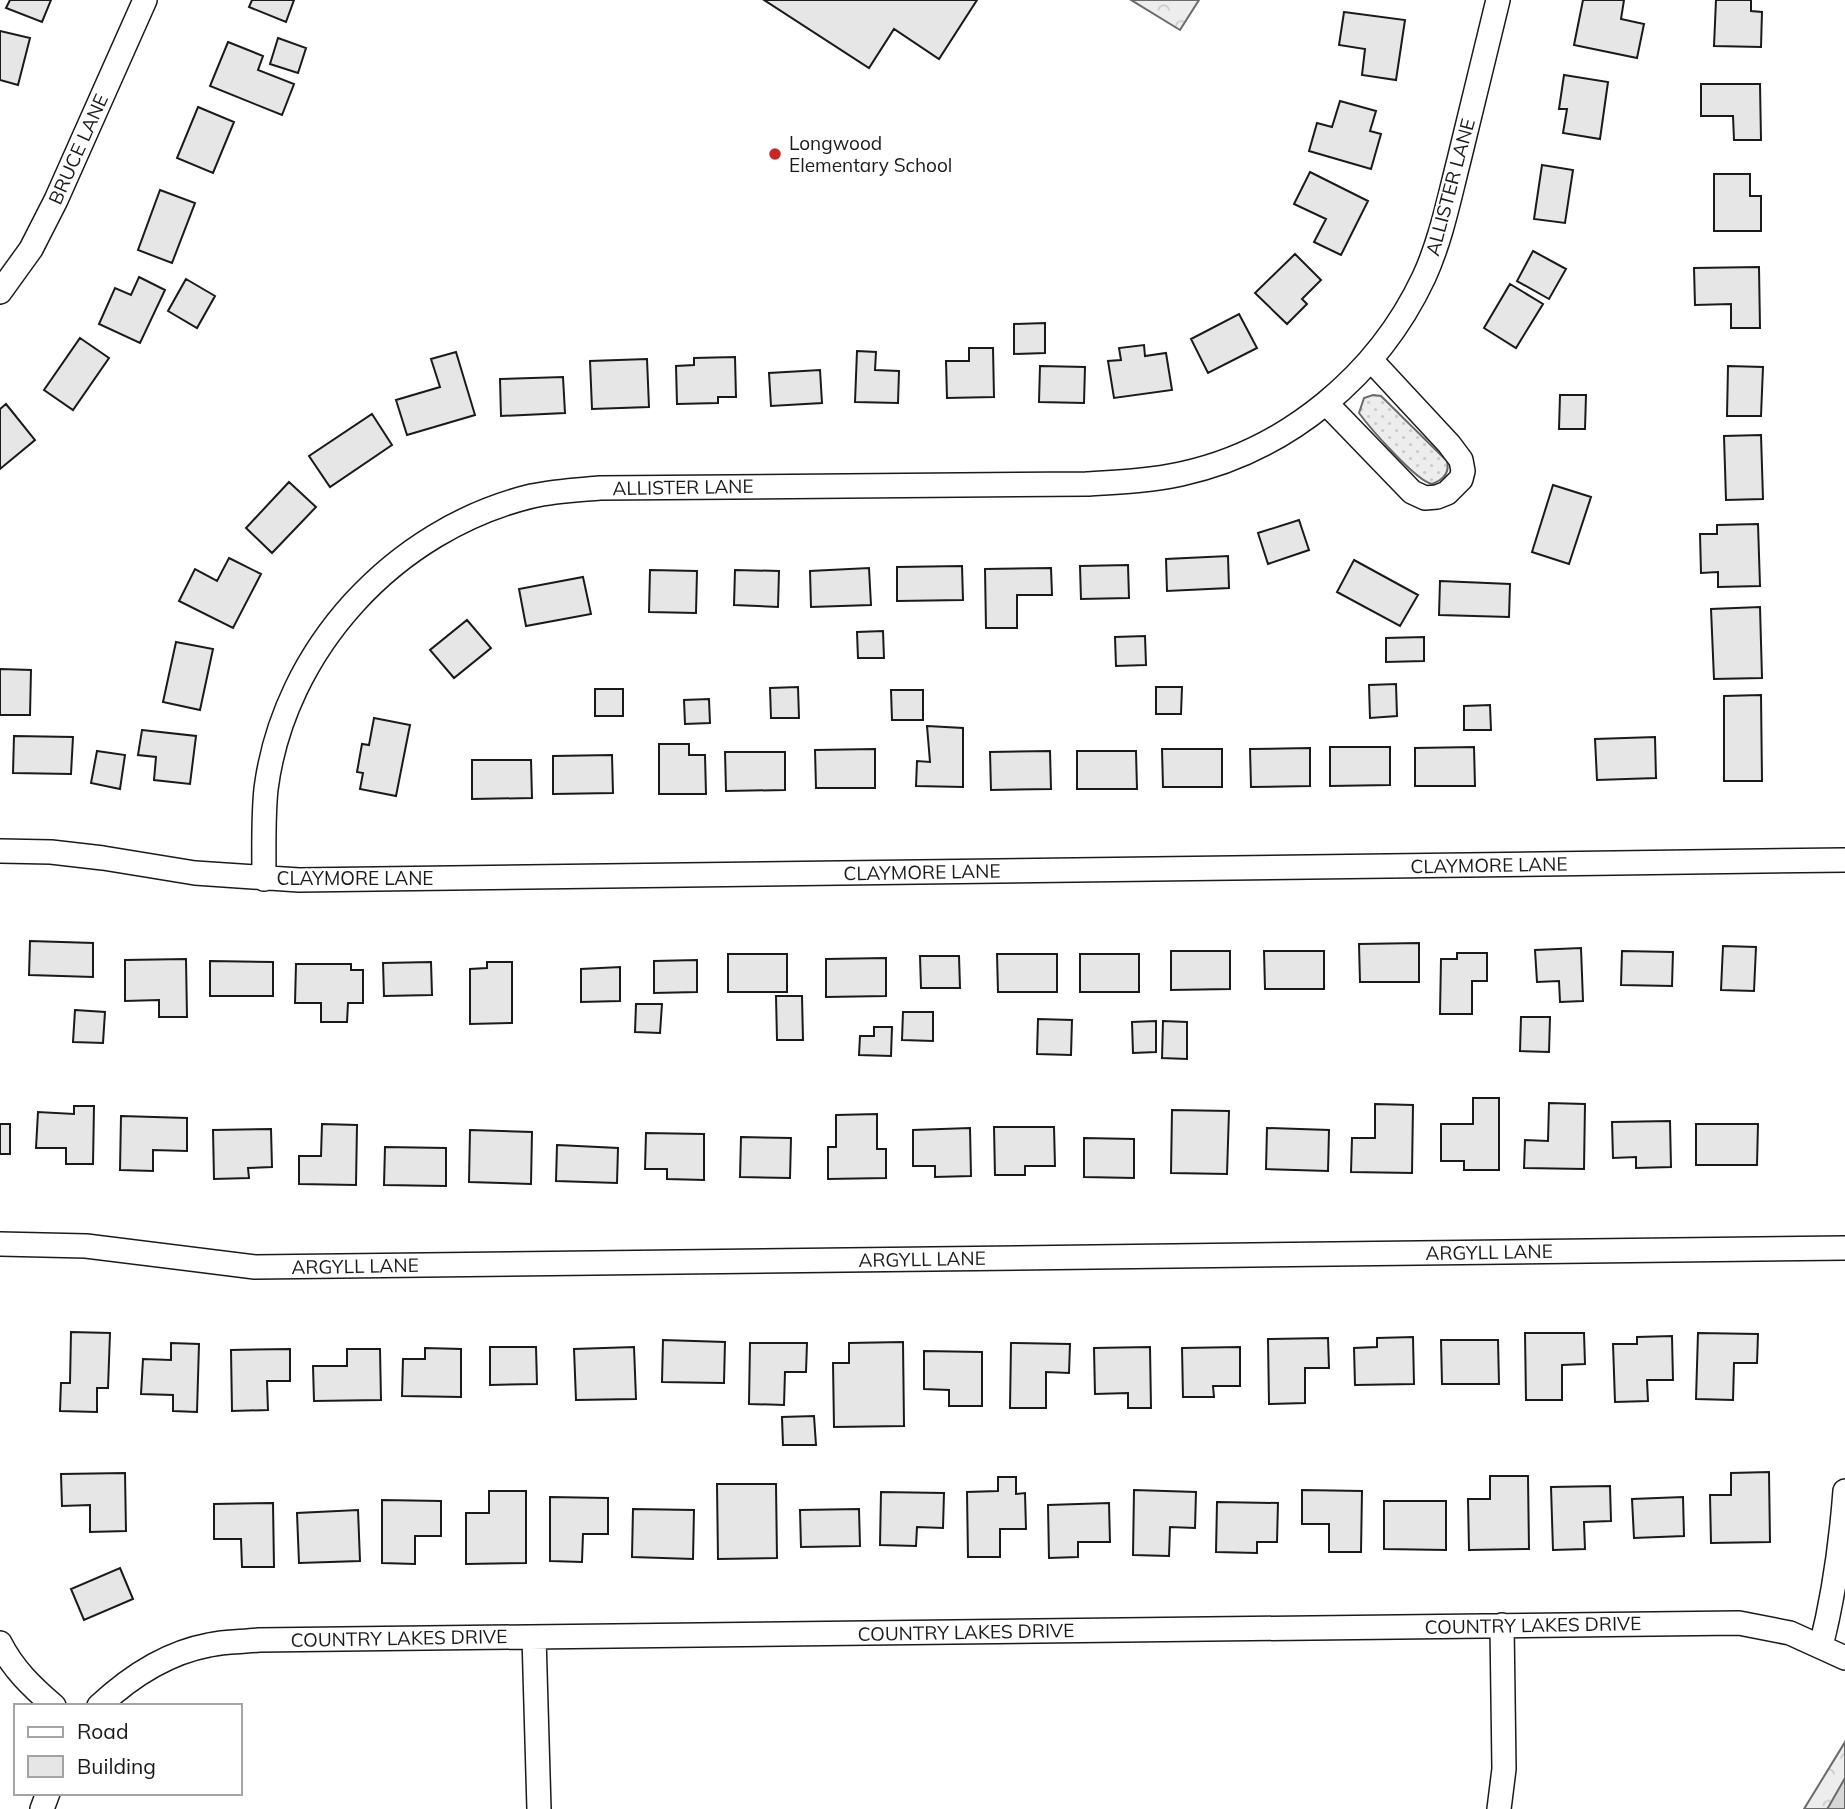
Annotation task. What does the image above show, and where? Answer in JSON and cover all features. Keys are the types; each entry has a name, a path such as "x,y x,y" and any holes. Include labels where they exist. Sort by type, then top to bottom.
{"street":[{"name":"BRUCE LANE","path":"0,292 31,249 56,200 145,0"},
{"name":"ALLISTER LANE","path":"264,879 266,789 273,757 289,705 315,653 346,612 386,571 429,541 470,519 530,497 600,488 1086,484 1157,479 1209,466 1270,441 1303,421 1371,360 1407,307 1424,276 1446,215 1498,0"},
{"path":"1326,402 1412,492 1425,498 1437,498 1456,486 1464,471 1461,460 1371,360"},
{"name":"CLAYMORE LANE","path":"0,851 92,857 195,873 264,879 1845,860"},
{"name":"ARGYLL LANE","path":"0,1244 86,1246 255,1267 1845,1248"},
{"path":"1821,1646 1833,1592 1845,1491"},
{"name":"COUNTRY LAKES DRIVE","path":"101,1704 120,1686 156,1663 189,1649 211,1644 258,1640 1740,1623 1790,1633 1845,1658"},
{"path":"1499,1809 1504,1769 1502,1625"},
{"path":"534,1637 539,1809"},
{"path":"0,1643 8,1658 30,1685 52,1704"}],"green space":[{"path":"1131,0 1199,0 1180,30"},
{"path":"1381,396 1447,461 1447,469 1442,478 1432,484 1415,474 1359,413 1364,398"},
{"path":"1845,1742 1845,1809 1804,1809"}],"shaded area":[{"path":"1845,1778 1845,1809 1827,1809 1829,1806"}],"building":[{"path":"10,0 51,0 42,22 6,8"},
{"path":"252,0 294,0 286,22 249,7"},
{"path":"764,0 977,0 939,59 894,29 869,68"},
{"path":"1583,0 1624,0 1621,19 1644,24 1637,58 1574,45"},
{"path":"1716,0 1751,0 1751,11 1762,12 1761,47 1714,46"},
{"path":"1344,12 1405,20 1396,80 1362,75 1365,49 1339,45"},
{"path":"0,31 30,38 18,85 0,80"},
{"path":"278,38 306,48 298,73 270,64"},
{"path":"228,42 263,56 258,70 294,84 282,115 210,86"},
{"path":"1564,75 1608,82 1600,139 1563,133 1567,109 1559,109"},
{"path":"1701,84 1760,84 1761,140 1734,140 1733,116 1701,116"},
{"path":"1340,101 1376,111 1370,131 1381,134 1371,169 1309,151 1317,123 1332,127"},
{"path":"198,107 234,122 213,173 177,158"},
{"path":"1542,165 1573,170 1565,223 1534,219"},
{"path":"1310,172 1368,201 1341,255 1314,242 1326,219 1294,204"},
{"path":"1714,174 1750,174 1750,196 1761,196 1761,231 1714,231"},
{"path":"160,190 195,203 172,263 138,250"},
{"path":"1533,251 1566,269 1549,299 1517,281"},
{"path":"1295,254 1321,280 1302,299 1307,304 1287,324 1255,293"},
{"path":"1759,267 1760,328 1731,328 1731,304 1695,305 1694,268"},
{"path":"139,277 165,290 140,343 99,324 115,288 131,295"},
{"path":"186,279 215,296 197,328 168,311"},
{"path":"1510,284 1543,304 1516,348 1484,328"},
{"path":"1239,314 1257,348 1208,373 1191,339"},
{"path":"1045,323 1045,353 1014,354 1014,324"},
{"path":"80,338 109,358 73,410 44,390"},
{"path":"1144,345 1145,356 1166,353 1172,390 1114,398 1108,361 1121,360 1119,348"},
{"path":"969,348 993,348 994,397 947,398 946,361 969,361"},
{"path":"857,351 876,352 875,370 899,371 898,403 855,402"},
{"path":"456,352 475,415 407,435 396,400 440,387 431,359"},
{"path":"735,357 736,397 718,397 718,403 677,404 676,366 694,365 694,358"},
{"path":"647,359 649,407 592,409 590,361"},
{"path":"1040,366 1085,367 1084,403 1039,402"},
{"path":"1728,366 1763,367 1761,416 1727,416"},
{"path":"820,370 822,403 771,406 769,373"},
{"path":"563,377 565,413 501,416 500,379"},
{"path":"1560,395 1586,395 1585,429 1559,429"},
{"path":"6,404 35,440 0,469 0,409"},
{"path":"372,414 392,445 330,487 309,456"},
{"path":"1761,435 1763,499 1726,500 1724,436"},
{"path":"289,482 316,507 272,553 246,528"},
{"path":"1553,485 1591,497 1569,564 1532,552"},
{"path":"1299,520 1309,550 1268,564 1258,533"},
{"path":"1758,524 1760,586 1718,587 1718,572 1701,573 1700,534 1717,534 1717,525"},
{"path":"1228,556 1229,588 1167,591 1166,559"},
{"path":"229,558 261,574 233,628 179,601 195,569 217,581"},
{"path":"1354,560 1418,595 1400,626 1337,592"},
{"path":"1128,565 1129,598 1081,599 1080,566"},
{"path":"962,566 963,600 897,601 897,567"},
{"path":"869,568 871,605 811,607 810,571"},
{"path":"1051,568 1052,595 1017,595 1017,628 986,628 985,569"},
{"path":"650,570 697,571 696,613 649,612"},
{"path":"735,570 779,571 778,607 734,605"},
{"path":"583,577 591,614 526,626 519,589"},
{"path":"1440,581 1510,584 1509,617 1439,615"},
{"path":"1760,607 1762,678 1714,679 1711,609"},
{"path":"467,620 491,648 454,678 430,650"},
{"path":"883,631 884,658 858,658 857,632"},
{"path":"1145,636 1146,665 1116,666 1115,637"},
{"path":"1424,637 1424,661 1386,662 1386,638"},
{"path":"176,642 213,649 200,710 163,702"},
{"path":"0,669 31,670 30,715 0,715"},
{"path":"1396,684 1397,716 1370,718 1369,685"},
{"path":"798,687 799,718 771,718 770,688"},
{"path":"1156,687 1182,687 1181,714 1156,714"},
{"path":"595,689 623,689 623,716 595,716"},
{"path":"891,690 923,690 923,720 892,720"},
{"path":"1761,695 1762,781 1724,781 1724,696"},
{"path":"709,699 710,723 685,724 684,700"},
{"path":"1490,705 1491,730 1464,730 1464,706"},
{"path":"374,718 410,725 396,796 360,789 363,773 357,772 362,744 369,745"},
{"path":"927,726 963,728 963,787 916,786 917,761 930,762"},
{"path":"142,730 196,736 190,784 154,780 156,757 138,755"},
{"path":"14,736 73,737 71,774 13,773"},
{"path":"1655,737 1656,778 1597,780 1595,739"},
{"path":"659,744 689,744 689,755 705,755 706,794 659,794"},
{"path":"1330,747 1390,747 1390,785 1330,786"},
{"path":"1474,747 1475,786 1415,786 1415,748"},
{"path":"1310,748 1310,786 1251,787 1250,749"},
{"path":"875,749 875,788 816,788 815,750"},
{"path":"1162,749 1222,749 1222,787 1163,787"},
{"path":"97,751 125,755 120,789 91,783"},
{"path":"1050,751 1051,789 991,790 990,752"},
{"path":"1077,751 1136,751 1137,789 1077,789"},
{"path":"725,752 785,752 785,790 726,791"},
{"path":"612,755 613,793 553,794 553,756"},
{"path":"472,760 531,760 532,798 472,799"},
{"path":"30,941 93,943 93,977 29,975"},
{"path":"1419,943 1419,982 1360,982 1359,944"},
{"path":"1723,946 1756,947 1754,991 1721,990"},
{"path":"1581,948 1583,1001 1560,1002 1559,981 1537,982 1535,950"},
{"path":"1171,951 1230,951 1230,989 1171,990"},
{"path":"1264,951 1324,951 1324,989 1265,989"},
{"path":"1622,951 1673,952 1672,986 1621,985"},
{"path":"1457,953 1487,953 1487,981 1472,981 1472,1014 1440,1014 1441,959 1457,959"},
{"path":"728,954 787,954 787,992 728,992"},
{"path":"997,954 1057,954 1057,992 998,992"},
{"path":"1080,954 1139,954 1139,992 1080,992"},
{"path":"920,956 959,956 960,988 921,988"},
{"path":"886,958 886,996 826,997 826,959"},
{"path":"186,959 187,1017 159,1017 159,1000 125,1001 125,960"},
{"path":"697,960 697,992 654,993 654,961"},
{"path":"210,961 273,962 273,996 210,996"},
{"path":"431,962 432,995 384,996 383,963"},
{"path":"487,962 512,962 512,1023 470,1024 470,969 487,968"},
{"path":"296,964 351,964 351,970 363,970 363,1003 348,1003 347,1022 321,1022 321,1003 295,1003"},
{"path":"620,967 620,1001 581,1002 581,969"},
{"path":"776,996 802,996 803,1040 777,1040"},
{"path":"636,1004 662,1004 660,1033 635,1032"},
{"path":"75,1010 105,1012 103,1043 73,1042"},
{"path":"903,1012 933,1012 933,1041 902,1040"},
{"path":"1521,1017 1550,1017 1549,1052 1520,1051"},
{"path":"1038,1019 1072,1020 1071,1055 1037,1054"},
{"path":"1156,1021 1156,1052 1133,1053 1132,1022"},
{"path":"1163,1021 1187,1022 1187,1059 1162,1058"},
{"path":"874,1027 892,1027 891,1056 859,1055 860,1036 874,1036"},
{"path":"1473,1098 1499,1098 1499,1170 1464,1170 1464,1161 1441,1161 1441,1124 1473,1124"},
{"path":"1549,1103 1585,1104 1584,1169 1524,1168 1525,1140 1548,1141"},
{"path":"1375,1104 1413,1105 1412,1173 1351,1172 1352,1138 1375,1138"},
{"path":"74,1106 94,1106 93,1164 66,1164 66,1148 36,1148 38,1112 74,1114"},
{"path":"1172,1110 1229,1111 1227,1174 1171,1173"},
{"path":"877,1114 877,1149 886,1149 886,1178 828,1179 828,1147 836,1147 836,1115"},
{"path":"121,1116 187,1118 187,1151 153,1150 153,1171 120,1170"},
{"path":"1670,1121 1671,1167 1636,1168 1636,1157 1613,1158 1612,1122"},
{"path":"0,1124 10,1124 10,1154 0,1154"},
{"path":"322,1124 357,1125 356,1185 299,1184 299,1156 321,1156"},
{"path":"1696,1124 1758,1124 1757,1165 1696,1165"},
{"path":"994,1127 1054,1127 1055,1166 1025,1166 1025,1175 995,1175"},
{"path":"970,1128 971,1176 935,1177 935,1166 913,1166 913,1130"},
{"path":"1267,1128 1329,1130 1328,1171 1266,1169"},
{"path":"271,1129 272,1167 248,1168 249,1178 214,1179 213,1130"},
{"path":"470,1130 532,1132 531,1184 469,1182"},
{"path":"646,1133 704,1134 704,1180 667,1179 667,1169 645,1169"},
{"path":"741,1137 791,1138 790,1178 740,1177"},
{"path":"1084,1138 1134,1139 1134,1178 1084,1177"},
{"path":"557,1145 618,1148 617,1183 556,1181"},
{"path":"385,1147 446,1148 446,1186 384,1185"},
{"path":"71,1332 110,1333 108,1388 97,1388 97,1412 60,1411 61,1383 70,1383"},
{"path":"1525,1333 1584,1333 1585,1364 1562,1365 1562,1400 1526,1400"},
{"path":"1698,1333 1758,1334 1757,1363 1734,1363 1733,1400 1696,1399"},
{"path":"1672,1336 1673,1380 1647,1380 1648,1401 1615,1402 1613,1344 1637,1344 1637,1337"},
{"path":"1413,1337 1414,1384 1355,1385 1354,1348 1377,1347 1377,1338"},
{"path":"1328,1338 1329,1368 1305,1368 1305,1403 1269,1404 1268,1339"},
{"path":"663,1340 725,1342 724,1383 662,1382"},
{"path":"1441,1340 1498,1340 1499,1384 1442,1384"},
{"path":"903,1342 904,1426 834,1427 833,1363 849,1363 849,1343"},
{"path":"171,1343 199,1344 197,1412 173,1411 173,1395 141,1394 143,1359 171,1360"},
{"path":"750,1343 807,1343 806,1372 785,1372 784,1405 749,1404"},
{"path":"1011,1343 1070,1344 1069,1373 1046,1372 1046,1408 1010,1408"},
{"path":"490,1347 536,1347 537,1384 490,1385"},
{"path":"634,1347 636,1399 576,1400 574,1349"},
{"path":"1150,1347 1151,1408 1128,1408 1128,1393 1095,1394 1094,1348"},
{"path":"1240,1347 1240,1386 1213,1386 1214,1397 1183,1397 1182,1348"},
{"path":"425,1348 461,1349 461,1397 402,1396 403,1359 425,1359"},
{"path":"290,1349 290,1381 267,1381 268,1410 232,1411 231,1350"},
{"path":"347,1349 380,1349 381,1400 314,1401 313,1366 347,1366"},
{"path":"924,1351 982,1352 982,1406 949,1406 949,1390 924,1389"},
{"path":"814,1416 816,1445 783,1445 782,1417"},
{"path":"1769,1472 1770,1542 1711,1543 1710,1495 1731,1495 1731,1473"},
{"path":"125,1473 126,1531 90,1532 90,1505 62,1506 61,1474"},
{"path":"1490,1476 1528,1476 1529,1549 1469,1550 1468,1499 1490,1499"},
{"path":"998,1477 1016,1477 1016,1494 1025,1493 1026,1529 1000,1529 1000,1557 968,1557 967,1492 998,1491"},
{"path":"717,1484 776,1484 777,1558 718,1559"},
{"path":"1610,1486 1611,1521 1584,1522 1585,1549 1553,1550 1551,1487"},
{"path":"1134,1490 1196,1492 1195,1528 1170,1527 1169,1556 1133,1555"},
{"path":"1302,1490 1362,1491 1361,1552 1329,1552 1329,1524 1302,1524"},
{"path":"489,1491 526,1491 526,1563 466,1564 466,1513 489,1513"},
{"path":"881,1492 944,1493 943,1528 917,1527 916,1546 880,1545"},
{"path":"550,1497 608,1498 608,1534 583,1534 582,1562 550,1561"},
{"path":"1683,1497 1684,1536 1634,1538 1632,1499"},
{"path":"382,1500 441,1501 441,1536 415,1536 415,1564 382,1563"},
{"path":"1384,1501 1446,1501 1446,1550 1384,1549"},
{"path":"1217,1502 1278,1503 1277,1542 1257,1542 1257,1553 1216,1552"},
{"path":"273,1503 274,1567 242,1567 241,1539 214,1539 214,1504"},
{"path":"1109,1503 1110,1542 1078,1542 1078,1557 1049,1558 1048,1505"},
{"path":"633,1509 694,1510 693,1559 632,1557"},
{"path":"859,1509 860,1546 801,1547 800,1510"},
{"path":"358,1510 360,1561 299,1563 297,1513"},
{"path":"120,1568 133,1599 84,1620 71,1589"}],"place":[{"name":"Longwood Elementary School","path":"775,154"}]}
